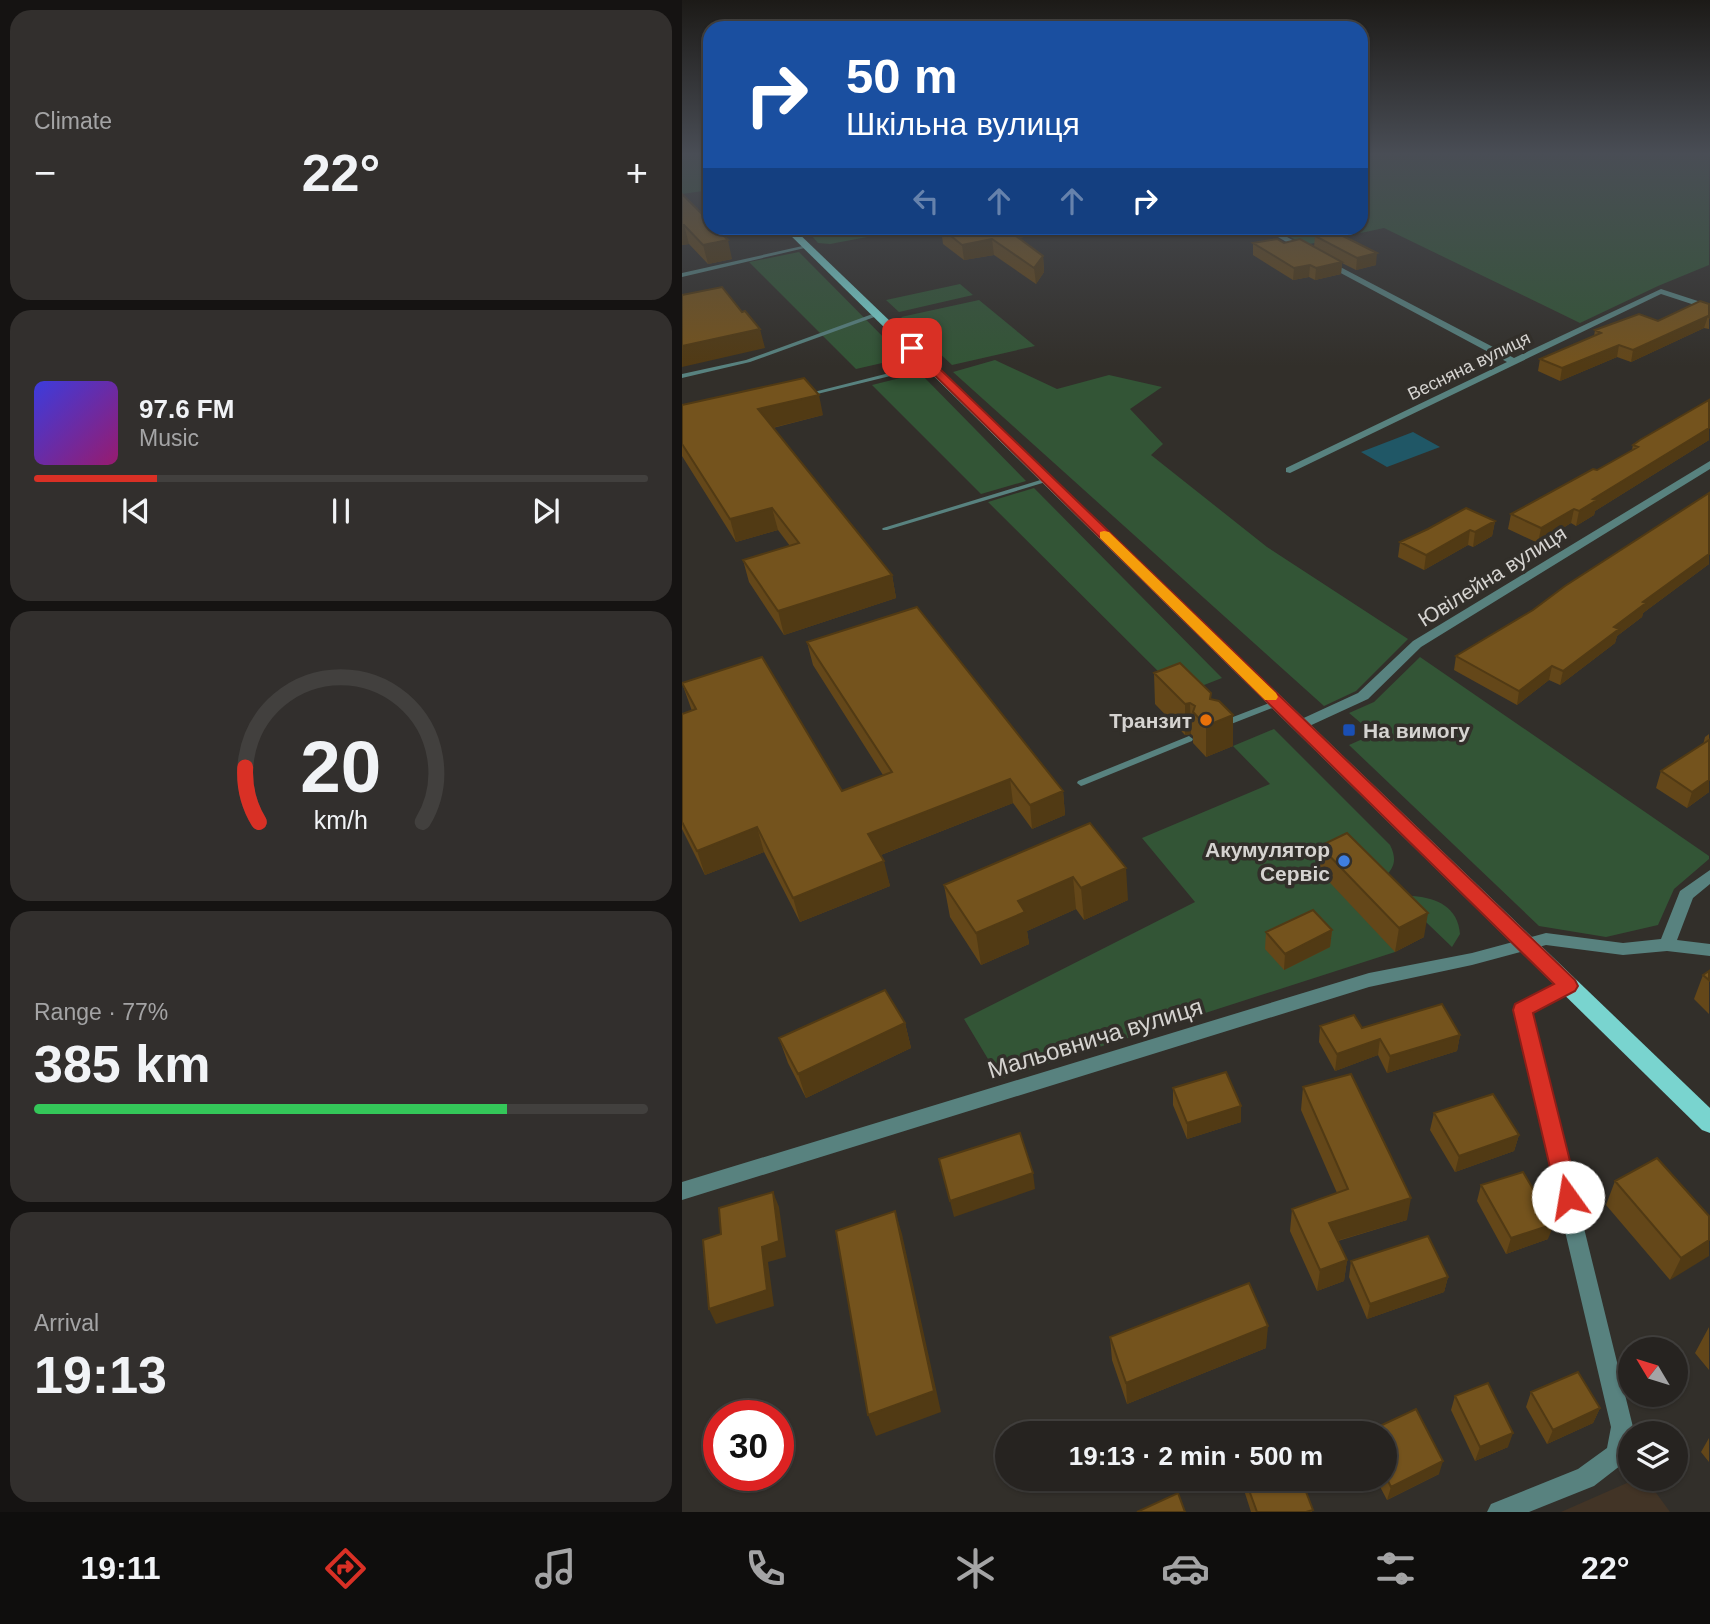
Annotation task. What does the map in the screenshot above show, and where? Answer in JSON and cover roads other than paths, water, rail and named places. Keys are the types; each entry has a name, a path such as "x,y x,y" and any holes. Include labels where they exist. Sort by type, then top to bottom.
{"main road":[{"path":"795,235 1709,1123"}],"street":[{"path":"1279,235 1514,362"},
{"name":"Весняна вулиця","path":"1290,470 1661,291 1709,308"},
{"name":"Ювілейна вулиця","path":"1300,725 1363,695 1417,644 1709,464"},
{"path":"1667,944 1686,895 1709,875"},
{"name":"Мальовнича вулиця","path":"682,1191 1369,980 1472,960 1546,939 1623,949 1667,944 1709,950"},
{"path":"1499,1512 1586,1478 1617,1454 1622,1427 1522,1010 1568,986"}],"lane":[{"path":"682,275 807,246"},
{"path":"682,376 748,361 878,314"},
{"path":"799,396 929,365"},
{"path":"885,529 1047,480"},
{"path":"1215,728 1277,703"},
{"path":"1081,783 1189,739"}],"water":[{"path":"1413,432 1440,447 1387,467 1361,452"}],"place":[{"name":"Транзит","path":"1206,720"},
{"name":"На вимогу","path":"1349,730"},
{"name":"Акумулятор Сервіс","path":"1344,861"}]}
